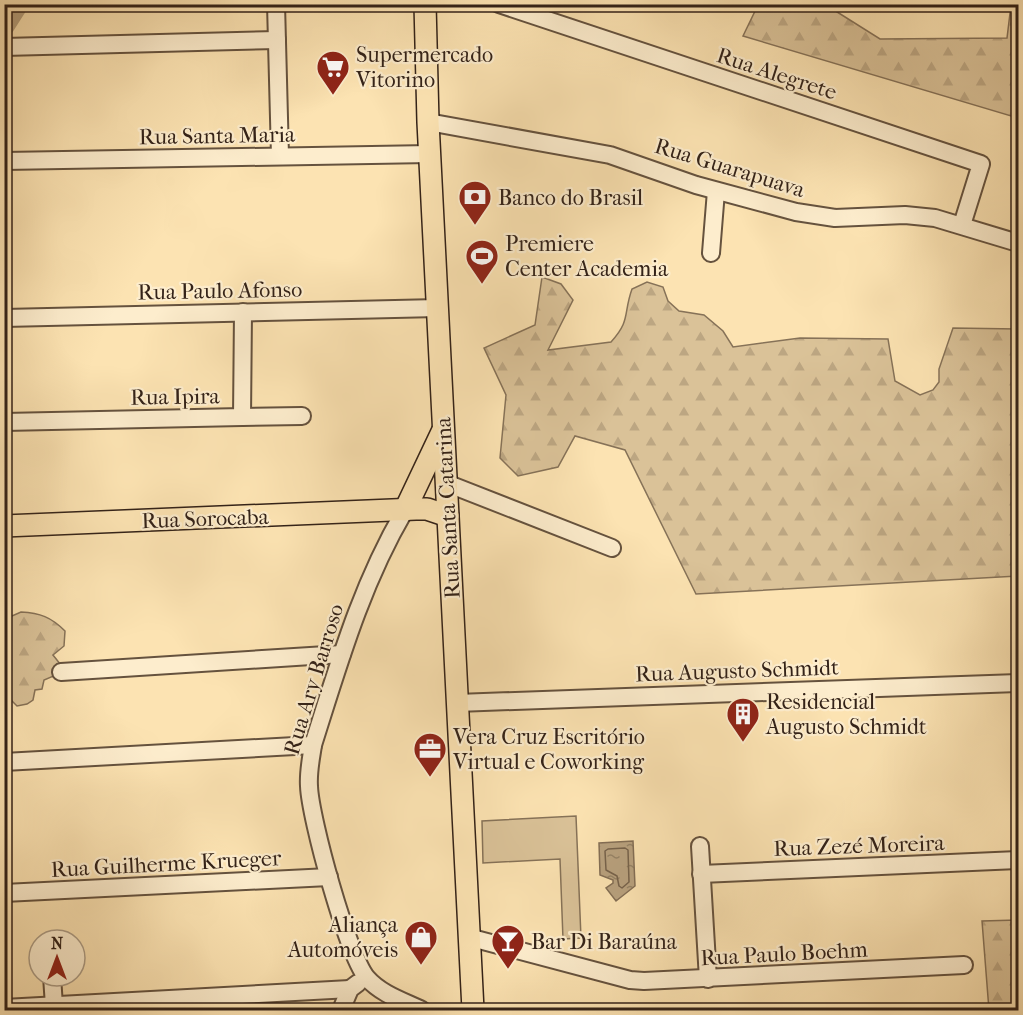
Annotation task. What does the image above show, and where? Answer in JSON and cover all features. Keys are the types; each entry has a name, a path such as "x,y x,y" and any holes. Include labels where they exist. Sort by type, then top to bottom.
{"main road":[{"name":"Rua Santa Catarina","path":"424,4 473,1011"},
{"path":"405,510 443,428"},
{"name":"Rua Sorocaba","path":"4,526 427,509 448,516"}],"street":[{"path":"276,4 280,156"},
{"name":"Rua Alegrete","path":"499,4 981,164 962,225"},
{"path":"4,47 277,40"},
{"name":"Rua Guarapuava","path":"428,122 610,155 777,208 845,218 920,216 962,225 1018,243"},
{"name":"Rua Santa Maria","path":"4,161 430,154"},
{"path":"711,253 716,190"},
{"name":"Rua Paulo Afonso","path":"4,318 438,308"},
{"name":"Rua Ipira","path":"4,422 242,417 243,312"},
{"path":"242,417 302,416"},
{"path":"446,483 612,548"},
{"name":"Rua Ary Barroso","path":"366,977 351,944 329,877 312,812 309,765 313,745 342,654 370,577 405,510"},
{"path":"61,672 342,654"},
{"name":"Rua Augusto Schmidt","path":"457,703 1018,683"},
{"path":"4,762 313,745"},
{"path":"700,846 708,979"},
{"name":"Rua Zezé Moreira","path":"701,874 1018,860"},
{"name":"Rua Guilherme Krueger","path":"4,893 329,877"},
{"name":"Rua Paulo Boehm","path":"468,937 630,980 660,982 964,965"},
{"path":"341,1011 350,989 366,977 386,992 422,1011"},
{"path":"57,988 64,1007"},
{"path":"4,1008 191,1004 350,989"}],"green space":[{"path":"758,5 826,5 880,39 1007,38 1011,5 1018,5 1018,118 743,36"},
{"path":"542,277 561,284 573,300 548,350 611,342 624,322 632,289 647,282 663,287 668,301 679,311 704,315 723,331 733,347 800,338 888,339 895,381 920,395 933,390 939,382 939,369 953,328 1018,329 1018,576 696,594 625,450 575,436 558,467 518,476 500,458 506,395 484,348 535,325"},
{"path":"21,612 45,617 65,631 64,646 53,655 61,665 56,675 44,680 42,689 35,690 33,700 17,706 5,694 7,646 5,619"},
{"path":"576,816 581,938 563,939 560,859 483,863 482,821"},
{"path":"1018,920 1018,1010 989,1010 982,921"}],"water":[{"path":"633,841 635,886 616,901 606,888 613,883 613,880 600,875 599,843"}],"waterway":[{"path":"4,26 18,4"}],"place":[{"name":"Supermercado Vitorino","path":"333,96"},
{"name":"Banco do Brasil","path":"475,226"},
{"name":"Premiere Center Academia","path":"482,285"},
{"name":"Residencial Augusto Schmidt","path":"743,743"},
{"name":"Vera Cruz Escritório Virtual e Coworking","path":"430,778"},
{"name":"Aliança Automóveis","path":"421,966"},
{"name":"Bar Di Baraúna","path":"508,970"}]}
